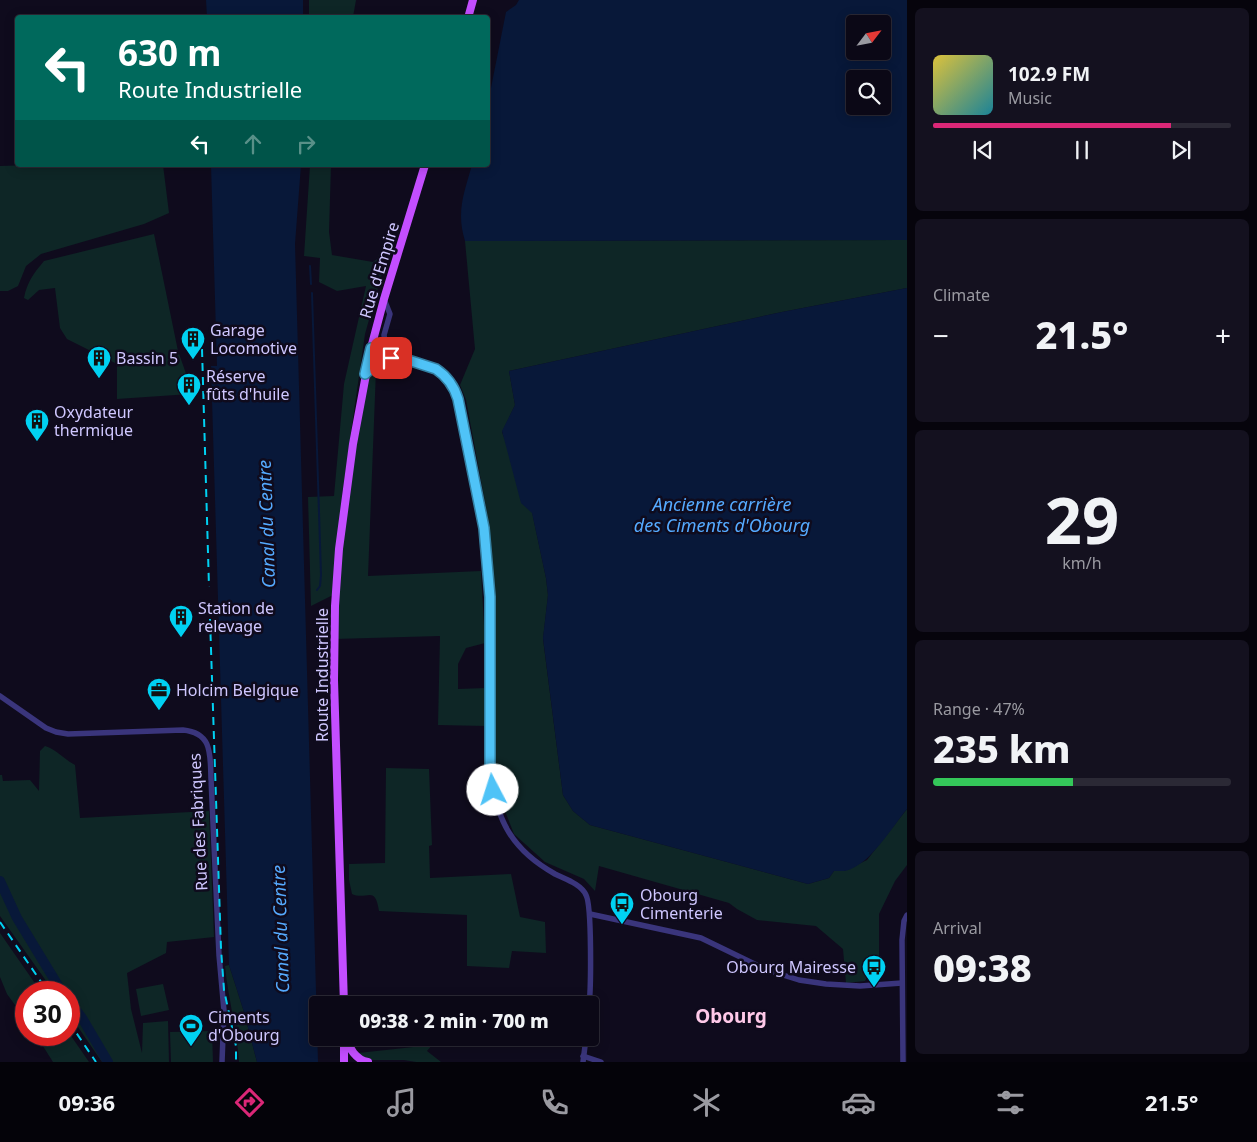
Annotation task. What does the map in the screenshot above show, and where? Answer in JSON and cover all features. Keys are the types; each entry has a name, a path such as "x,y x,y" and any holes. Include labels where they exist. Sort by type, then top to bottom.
{"main road":[{"path":"469,15 473,0"},
{"name":"Rue d'Empire","path":"371,348 424,167"},
{"name":"Route Industrielle","path":"344,996 334,680 335,606 339,549 347,482 371,348"},
{"path":"344,1062 345,1046"},
{"path":"350,1046 355,1055 368,1062"}],"street":[{"path":"384,299 390,314 384,335 385,342 392,354 398,358"},
{"path":"371,348 443,373 452,384 458,399 484,528 490,597 490,773 493,790 500,818 516,842 547,869 583,890 588,900 590,914 589,996"},
{"path":"365,374 381,360 398,358"},
{"name":"Rue des Fabriques","path":"0,696 46,728 56,732 78,735 183,730 193,731 205,739 210,753 218,952 224,1012 222,1062"},
{"path":"590,914 701,938 767,970 799,980 826,984 904,987"},
{"path":"903,1062 903,931 907,915"},
{"path":"585,1046 583,1059 601,1062"}],"green space":[{"path":"309,0 356,0 353,15 309,15"},
{"path":"0,166 163,167 169,213 144,224 41,254 26,266 18,286 8,291 0,291"},
{"path":"310,167 331,167 329,232 332,255 373,262 377,259 383,244 390,245 365,334 342,495 345,496 365,375 376,370 368,576 481,571 485,643 466,648 458,664 458,689 486,688 487,726 438,725 440,636 334,639 335,594 311,606 308,497 334,496 344,384 366,286 337,291 319,282 320,258 304,256"},
{"path":"154,234 178,351 189,382 190,394 117,399 117,364 67,339 60,328 55,288 39,290 28,300 24,298 31,278 44,261"},
{"path":"907,240 907,288 782,312 509,371 515,405 502,432 532,512 546,578 548,595 543,639 563,795 573,811 590,825 808,884 829,878 834,871 844,871 867,860 907,809 907,865 895,881 879,914 879,965 870,966 870,972 865,981 846,983 843,949 816,926 757,920 729,903 599,866 595,891 584,879 545,862 514,834 499,796 495,773 494,589 487,513 466,400 460,385 475,349 465,241"},
{"path":"45,746 75,765 80,818 209,811 214,937 167,942 166,953 127,973 131,1009 142,1053 143,1023 168,1021 169,1062 102,1062 80,1030 80,981 46,981 0,916 0,775 2,775 3,781 30,780 39,791 40,751"},
{"path":"386,768 429,769 432,845 429,846 430,878 511,874 520,917 545,922 546,953 512,951 509,968 467,966 467,915 379,911 373,896 357,896 352,894 349,880 349,864 385,863"},
{"path":"0,933 33,981 15,981 15,1005 7,994 0,977"},
{"path":"229,965 257,1062 239,1062 225,966"},
{"path":"163,984 169,1010 141,1016 136,989"},
{"name":"Ciments d'Obourg","path":"212,1031 213,1062 171,1062 170,1032"},
{"path":"43,1046 78,1046 89,1062 53,1062"},
{"path":"431,1046 427,1051 441,1062 369,1060 358,1053"}],"water":[{"path":"206,0 303,0 303,15 207,15"},
{"path":"519,0 907,0 907,240 465,241 462,231 461,212 471,167 490,167 490,93 506,12 516,5"},
{"name":"Canal du Centre","path":"211,167 301,167 295,244 316,996 309,996 309,1046 318,1046 318,1062 257,1062 229,965 211,366 217,366"},
{"name":"Ancienne carrière des Ciments d'Obourg","path":"907,288 907,809 882,842 860,864 848,870 834,871 829,878 808,884 590,825 573,811 563,795 543,638 548,595 546,578 532,513 521,503 502,431 515,405 509,371 782,312"}],"waterway":[{"path":"310,266 311,284"},
{"path":"312,293 321,575 320,586 317,590"},
{"path":"0,881 17,918 55,981"},
{"path":"80,1015 108,1062"}],"railway":[{"path":"202,349 209,587"},
{"path":"210,619 221,949 224,990 236,1046 236,1062"},
{"path":"0,922 40,981"},
{"path":"80,1038 96,1062"}],"place":[{"name":"Garage Locomotive","path":"193,360"},
{"name":"Bassin 5","path":"99,379"},
{"name":"Réserve fûts d'huile","path":"189,406"},
{"name":"Oxydateur thermique","path":"37,442"},
{"name":"Station de relevage","path":"181,638"},
{"name":"Holcim Belgique","path":"159,711"},
{"name":"Obourg Cimenterie","path":"622,925"},
{"name":"Obourg Mairesse","path":"874,988"},
{"name":"Ciments d'Obourg","path":"191,1047"}],"district":[{"name":"Obourg","path":"731,1016"}],"route":[{"path":"391,358 381,360 365,374 371,348 443,373 452,384 458,399 482,510 484,528 490,597 490,773 493,790"}]}
